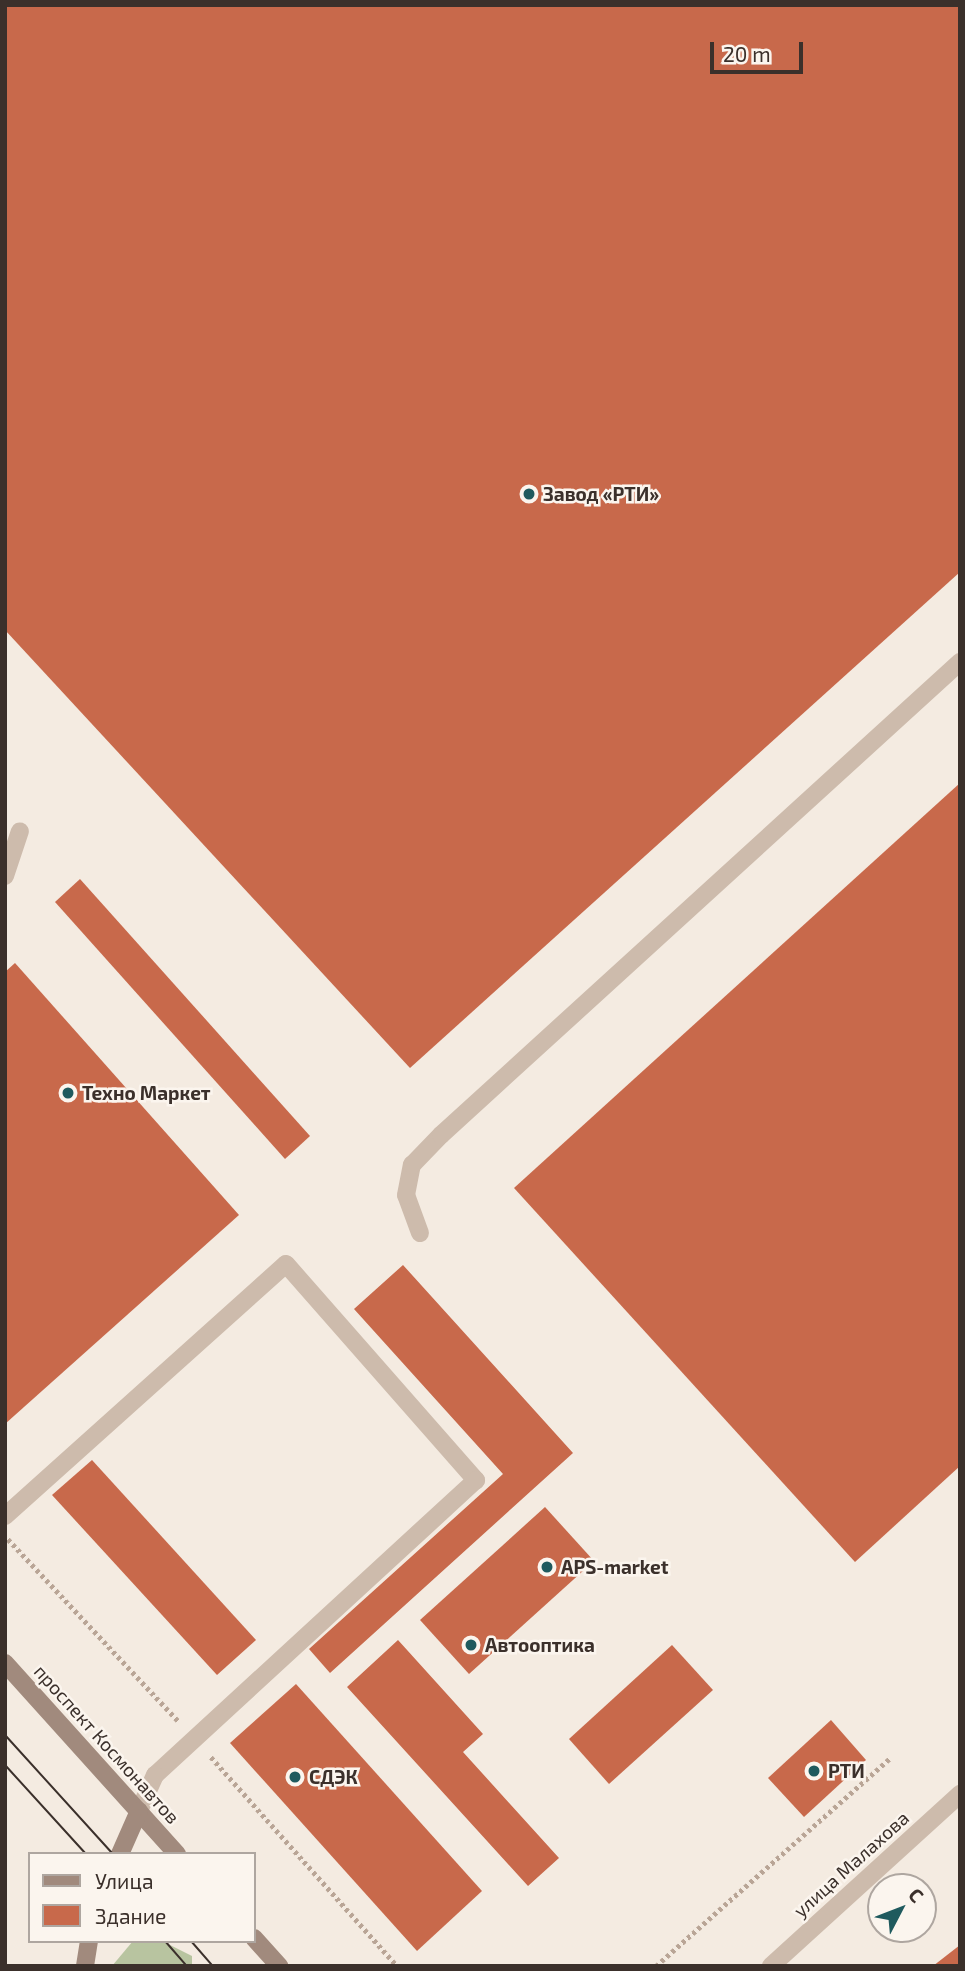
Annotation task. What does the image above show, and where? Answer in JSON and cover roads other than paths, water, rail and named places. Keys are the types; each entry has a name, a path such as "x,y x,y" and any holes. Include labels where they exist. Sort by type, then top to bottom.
{"main road":[{"name":"проспект Космонавтов","path":"5,1663 175,1852"},
{"path":"121,1852 139,1811"},
{"path":"256,1940 279,1966"},
{"path":"85,1966 89,1943"}],"street":[{"path":"420,1233 406,1195 412,1165 440,1135 960,663"},
{"path":"5,876 20,831"},
{"path":"5,1516 286,1264 476,1480 155,1775 139,1811"},
{"name":"улица Малахова","path":"771,1966 960,1794"}],"tram line":[{"path":"5,1735 111,1852"},
{"path":"5,1765 84,1852"},
{"path":"167,1943 187,1966"},
{"path":"193,1943 213,1966"}],"place":[{"name":"Завод «РТИ»","path":"529,494"},
{"name":"Техно Маркет","path":"68,1093"},
{"name":"АPS-market","path":"547,1567"},
{"name":"Автооптика","path":"471,1645"},
{"name":"РТИ","path":"814,1771"},
{"name":"СДЭК","path":"295,1777"}]}
